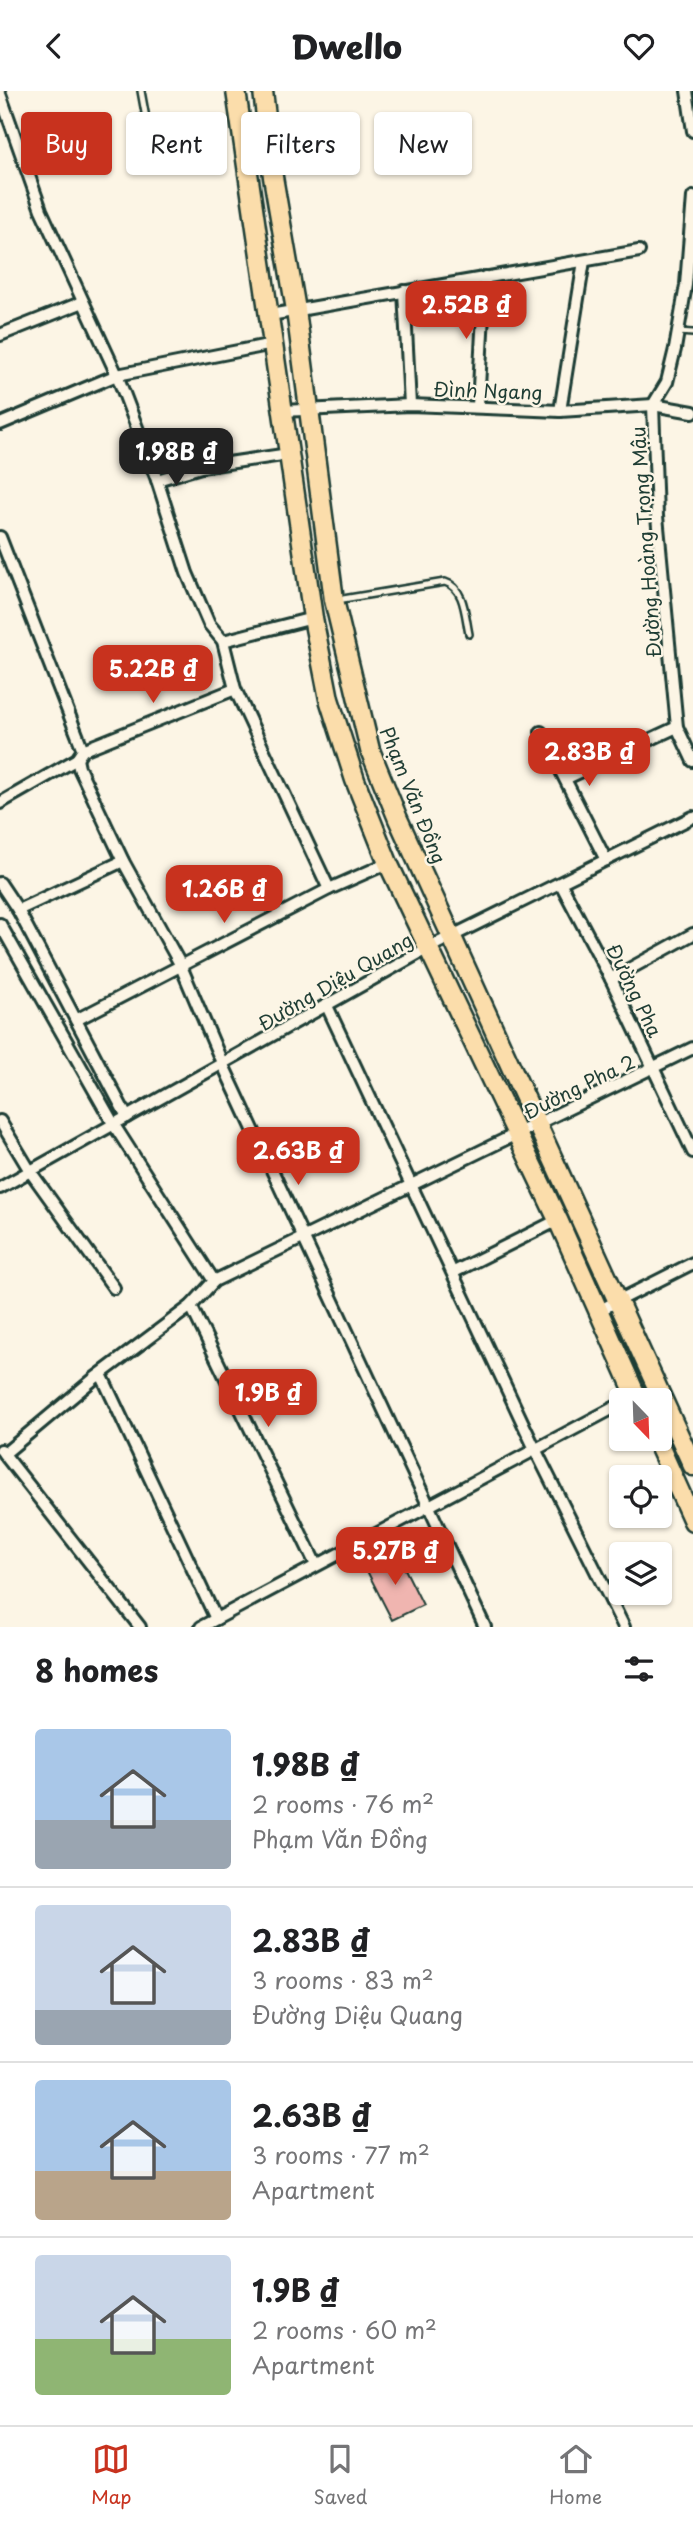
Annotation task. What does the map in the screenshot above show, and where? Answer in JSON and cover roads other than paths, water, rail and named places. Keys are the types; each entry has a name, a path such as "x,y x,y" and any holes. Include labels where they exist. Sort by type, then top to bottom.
{"main road":[{"path":"236,91 313,618 329,699 355,780 388,863 558,1220 598,1311 627,1388"},
{"name":"Phạm Văn Đồng","path":"263,91 273,177 296,310 334,600 370,750 398,819 693,1466"},
{"path":"661,1451 693,1521"}],"street":[{"path":"687,91 693,131"},
{"path":"0,94 41,210 117,375 157,480 187,573 209,624 223,641 235,689 330,890"},
{"name":"Đường Hoàng Trọng Mậu","path":"693,197 678,332 667,382 653,405 657,516 677,727 693,761"},
{"path":"270,315 639,251"},
{"path":"560,411 584,261"},
{"path":"478,406 485,277"},
{"path":"404,291 410,405"},
{"path":"0,335 83,302"},
{"path":"0,424 117,375 273,344"},
{"name":"Đình Ngang","path":"282,411 410,405 560,411 653,405 693,412"},
{"path":"157,480 201,467 289,454"},
{"path":"0,537 80,754 79,768 123,861 180,964 223,1065 485,1627"},
{"path":"223,641 313,618"},
{"path":"0,803 80,754 235,689"},
{"path":"566,778 677,727"},
{"path":"541,732 606,860"},
{"name":"Đường Diệu Quang","path":"0,1188 430,947 693,817"},
{"path":"18,910 123,861"},
{"path":"76,1020 180,964 388,863"},
{"path":"0,883 18,910 127,1117"},
{"name":"Đường Pha","path":"561,884 611,979 693,1152"},
{"path":"0,924 114,1125 214,1281 191,1305 2,1452 140,1627"},
{"path":"611,979 693,934"},
{"path":"327,1006 535,1449 624,1627"},
{"name":"Đường Pha 2","path":"214,1281 412,1183 538,1126 693,1048"},
{"path":"0,1121 30,1171 114,1288"},
{"path":"454,1272 558,1220"},
{"path":"598,1311 693,1263"},
{"path":"191,1305 316,1565"},
{"path":"101,1374 216,1619"},
{"path":"201,1627 609,1411"}],"lane":[{"path":"141,91 145,112"},
{"path":"678,332 693,333"},
{"path":"334,600 445,582 460,594 470,634"}]}
